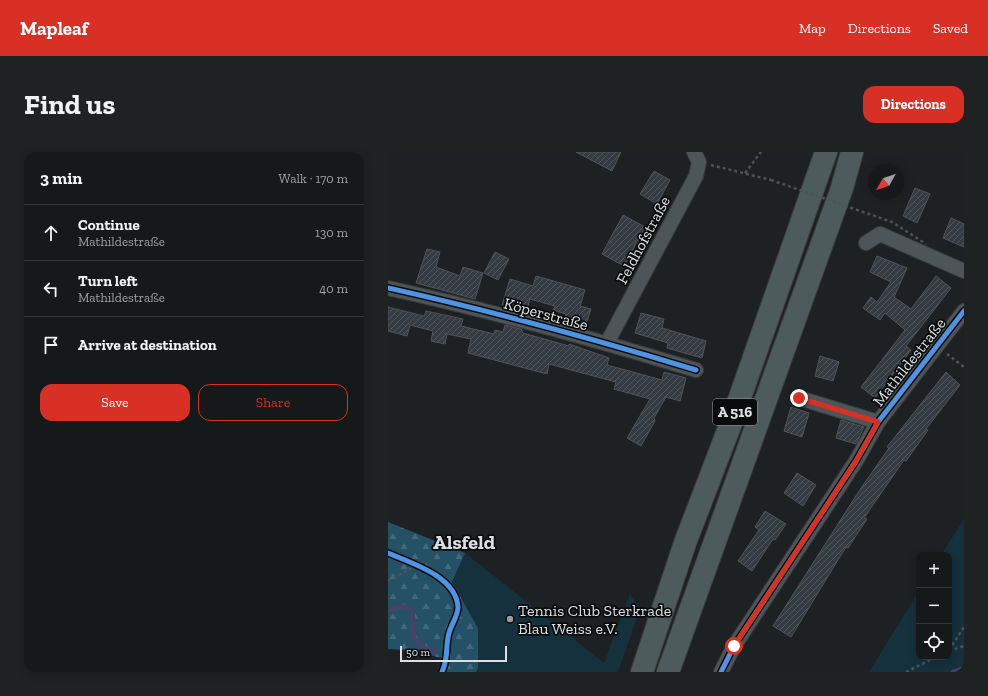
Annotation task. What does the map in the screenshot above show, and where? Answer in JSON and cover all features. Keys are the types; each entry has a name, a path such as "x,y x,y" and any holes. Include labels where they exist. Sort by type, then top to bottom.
{"highway":[{"name":"A 516","path":"642,672 685,544 734,415 826,152"},
{"name":"A 516","path":"668,672 842,188 852,152"}],"street":[{"name":"Feldhofstraße","path":"607,343 696,176 696,157"},
{"path":"866,243 880,234 964,271"},
{"name":"Köperstraße","path":"388,288 459,304 607,343 696,370"},
{"name":"Mathildestraße","path":"721,672 734,646 856,461 878,422 964,311"},
{"name":"Mathildestraße","path":"799,398 878,422"}],"path":[{"path":"745,173 761,152"},
{"path":"696,157 771,180 892,222 926,244"},
{"path":"937,347 964,367"},
{"path":"388,580 417,566"},
{"path":"952,645 964,627"},
{"path":"952,649 964,646"},
{"path":"906,672 930,660"}],"shaded area":[{"path":"964,519 964,672 869,672 916,596 916,660 952,660 952,552 943,552"},
{"name":"Tennis Club Sterkrade Blau Weiss e.V.","path":"465,553 604,663 630,594 640,609 618,672 476,672 478,668 478,628 452,582"}],"green space":[{"path":"388,522 465,553 452,582 478,628 478,668 476,672 446,672 451,660 406,650 388,649"}],"building":[{"path":"576,152 621,152 612,171"},
{"path":"654,171 670,180 657,204 640,194"},
{"path":"915,188 930,194 917,223 903,216"},
{"path":"623,215 645,227 624,266 602,254"},
{"path":"951,218 964,224 964,247 943,238"},
{"path":"427,249 440,252 436,267 460,276 463,267 483,273 475,299 416,283"},
{"path":"495,252 509,259 498,280 484,273"},
{"path":"877,256 907,268 894,297 911,309 936,276 951,288 906,346 911,350 875,398 861,387 905,330 885,313 880,320 863,308 871,297 877,302 891,282 870,272"},
{"path":"536,276 585,290 580,306 591,309 585,328 564,322 566,314 553,310 555,306 530,299 526,313 502,305 510,279 533,286"},
{"path":"388,307 424,316 426,311 463,319 461,326 494,334 495,330 503,332 505,325 521,329 523,333 569,346 569,344 609,358 607,365 662,380 664,372 686,378 680,401 666,397 641,446 627,438 650,399 614,389 616,382 549,364 547,374 468,353 471,339 447,334 445,344 431,341 433,331 410,325 407,336 388,331"},
{"path":"641,313 664,319 662,328 706,341 702,358 667,348 668,343 635,333"},
{"path":"820,356 839,362 833,381 815,376"},
{"path":"946,372 960,385 926,429 928,430 906,461 904,460 864,518 867,519 848,548 846,547 791,637 773,626 859,491 889,448 887,447"},
{"path":"791,407 809,413 802,437 784,431"},
{"path":"841,420 864,427 856,444 836,438"},
{"path":"797,473 816,485 803,506 784,493"},
{"path":"765,511 786,524 775,540 773,539 752,571 738,561 759,530 755,527"}],"waterway":[{"path":"388,612 394,608 403,606 409,609 413,614 414,637 421,646 434,652"},
{"path":"953,672 964,668"}],"cycle path":[{"path":"388,288 543,326 696,370"},
{"path":"721,672 734,646 856,461 878,422 964,311"},
{"path":"388,553 431,572 441,579 455,596 458,610 449,633 446,657 442,672"}],"place":[{"name":"Tennis Club Sterkrade Blau Weiss e.V.","path":"510,619"}],"district":[{"name":"Alsfeld","path":"464,542"}],"route":[{"path":"734,646 856,461 878,422 799,398"}]}
